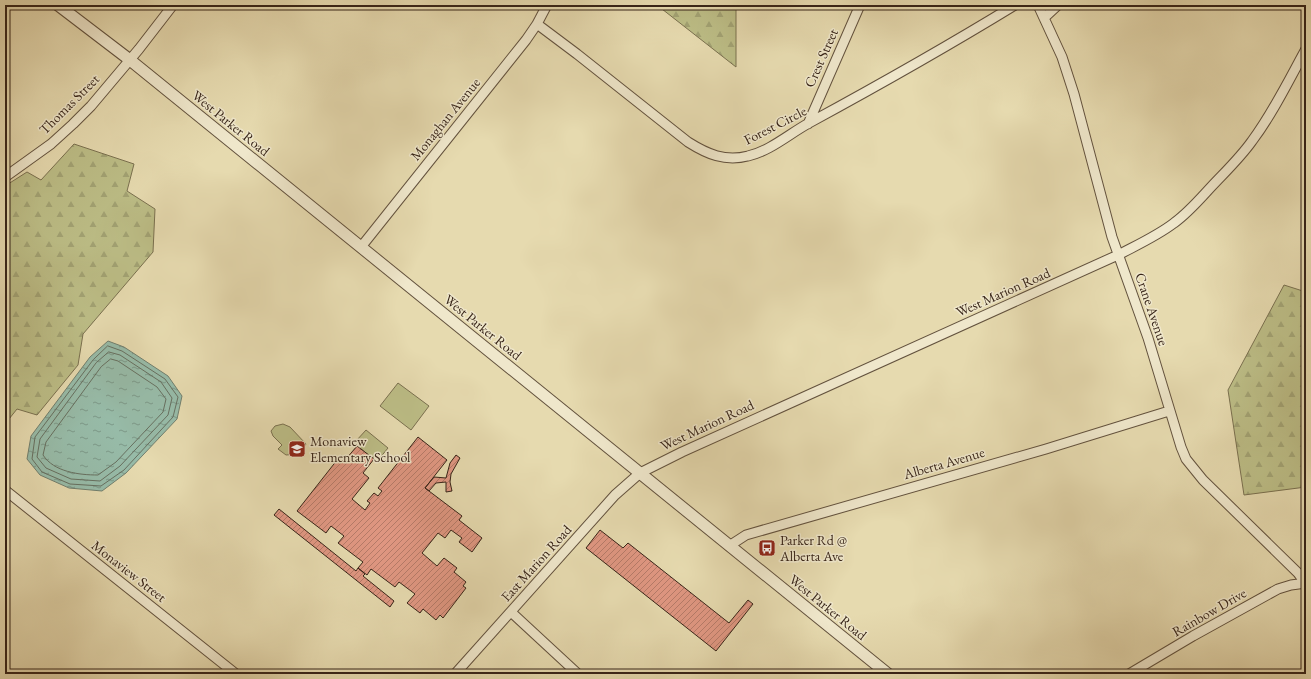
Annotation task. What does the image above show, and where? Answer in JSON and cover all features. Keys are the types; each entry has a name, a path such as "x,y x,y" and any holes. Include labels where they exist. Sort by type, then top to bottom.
{"street":[{"name":"West Parker Road","path":"58,5 130,60 888,674"},
{"name":"Thomas Street","path":"5,177 51,144 91,106 139,50 173,5"},
{"name":"Monaghan Avenue","path":"360,247 526,40 537,24 547,5"},
{"name":"Crest Street","path":"808,124 860,5"},
{"name":"Forest Circle","path":"537,24 688,142 712,155 723,158 734,158 748,156 775,144 1015,5"},
{"name":"Crane Avenue","path":"1038,5 1062,57 1074,94 1112,237 1148,338 1169,412 1186,459 1194,470 1298,573 1306,583"},
{"path":"1044,18 1058,5"},
{"name":"West Marion Road","path":"640,473 682,452 1118,255 1150,239 1192,208 1238,158 1262,127 1306,49"},
{"name":"Alberta Avenue","path":"729,546 746,535 1053,447 1169,412"},
{"name":"East Marion Road","path":"455,674 615,495 640,473"},
{"name":"Monaview Street","path":"5,490 236,674"},
{"name":"Rainbow Drive","path":"1129,674 1200,632 1278,589 1306,583"},
{"path":"511,612 578,674"}],"green space":[{"path":"662,5 736,5 736,67 662,9"},
{"path":"74,144 134,164 127,191 155,209 153,252 83,334 78,365 37,415 17,409 5,424 5,186 27,172 41,180"},
{"path":"1284,285 1306,292 1306,487 1244,495 1228,390"},
{"path":"398,383 429,406 411,430 380,406"},
{"path":"283,424 290,427 306,444 299,454 286,455 278,449 282,445 273,436 271,431 275,426"},
{"path":"366,430 388,448 379,459 375,456 372,458 359,447 361,445 356,441"}],"water":[{"path":"108,341 124,347 168,376 182,396 177,419 126,473 102,491 69,488 40,475 27,459 31,436 90,357"}],"building":[{"path":"418,437 447,460 425,488 462,516 459,520 482,538 472,552 459,542 462,538 451,530 445,538 438,533 422,553 437,566 444,558 457,568 454,572 466,582 463,586 466,588 443,618 440,615 436,620 423,609 420,613 407,603 415,594 399,582 395,587 371,569 367,575 358,568 363,562 338,543 344,536 331,526 326,533 297,511 341,455 346,459 357,446 374,459 363,473 369,478 352,499 365,510 370,503 367,501 374,493 378,496 382,491 378,488"},
{"path":"456,455 460,458 451,474 450,482 452,491 446,492 446,482 436,483 429,491 425,488 434,477 446,478 450,463"},
{"path":"279,509 356,571 358,568 365,574 363,576 394,601 390,607 274,515"},
{"path":"600,530 623,548 628,543 729,623 748,600 753,604 716,651 586,548"}],"place":[{"name":"Monaview Elementary School","path":"297,449"},
{"name":"Parker Rd @ Alberta Ave","path":"767,548"}]}
